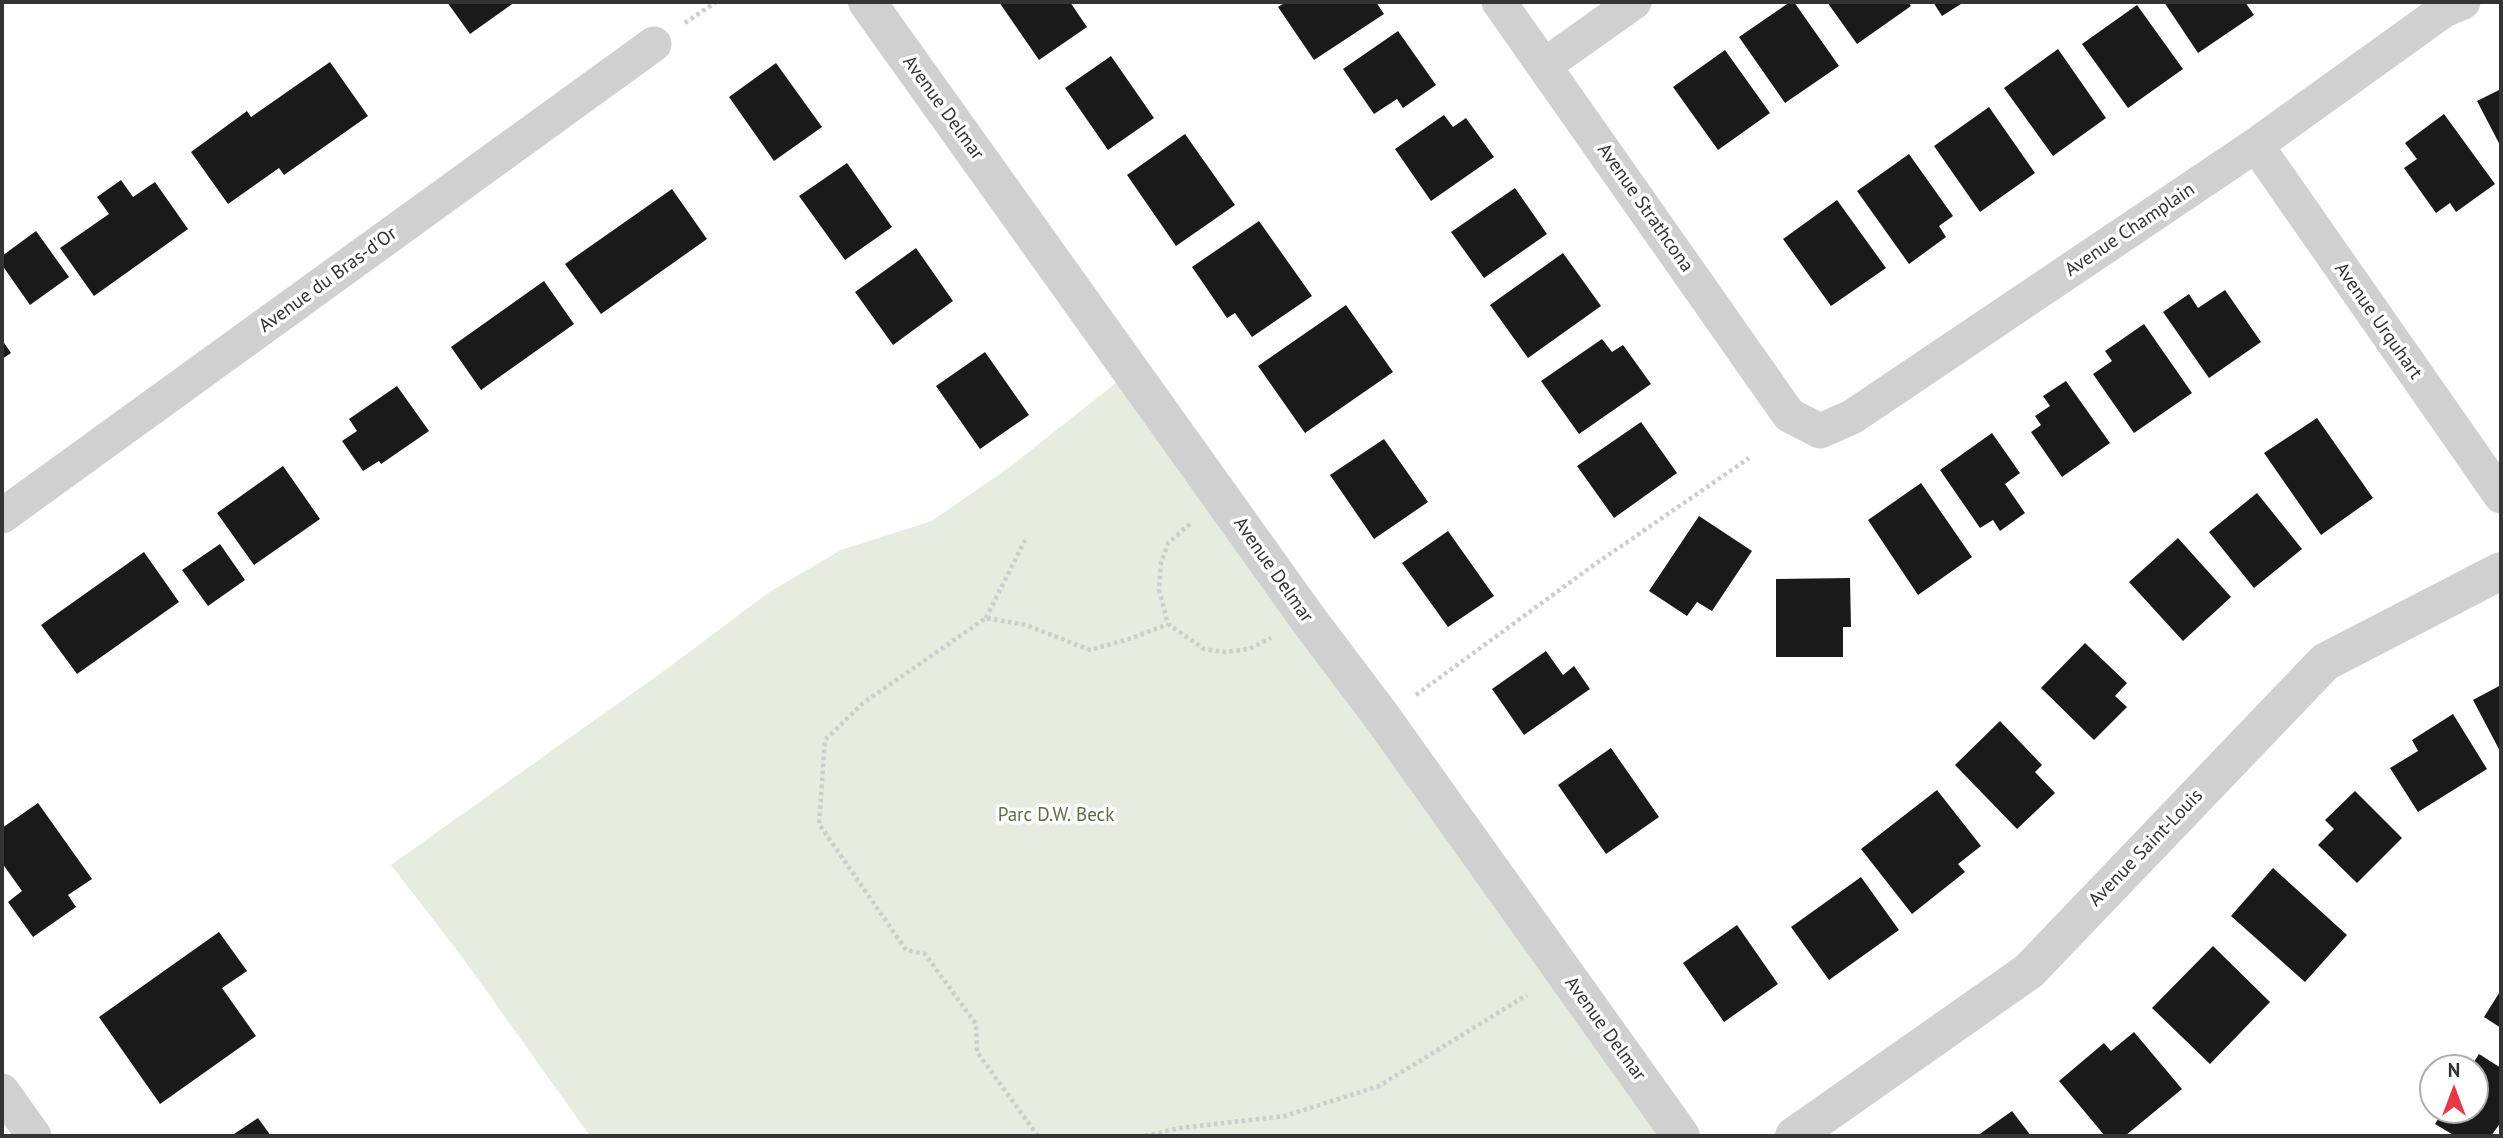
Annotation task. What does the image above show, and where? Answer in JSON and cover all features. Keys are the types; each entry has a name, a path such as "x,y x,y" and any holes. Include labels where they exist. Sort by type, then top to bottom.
{"street":[{"name":"Avenue Delmar","path":"867,2 1681,1136"},
{"name":"Avenue Strathcona","path":"1499,2 1789,415"},
{"path":"1545,65 1634,2"},
{"name":"Avenue Champlain","path":"1789,415 1821,431 1852,417 2256,145 2444,10 2463,2"},
{"name":"Avenue du Bras-d'Or","path":"2,516 654,44"},
{"name":"Avenue Urquhart","path":"2256,145 2501,496"},
{"name":"Avenue Saint-Louis","path":"1794,1136 2029,971 2325,662 2501,571"},
{"path":"2,1091 34,1136"}],"path":[{"path":"1408,701 1591,567 1749,458"},
{"path":"1190,524 1168,543 1161,563 1159,590 1162,610 1168,624 1204,649 1226,652 1250,649 1271,638"},
{"path":"1025,540 986,618 863,702 825,740 819,824 906,950 925,954 975,1024 978,1052 1038,1136"},
{"path":"986,618 1026,625 1090,650 1168,624"},
{"path":"1145,1136 1180,1128 1285,1115 1379,1086 1527,995"}],"green space":[{"name":"Parc D.W. Beck","path":"1126,375 1681,1136 590,1136 463,958 391,865 668,668 768,593 841,550 932,521 1011,466"}],"building":[{"path":"447,2 515,2 470,34"},
{"path":"999,2 1070,2 1087,27 1039,60"},
{"path":"1286,2 1376,2 1384,14 1314,60 1278,7"},
{"path":"1790,2 1794,2 1839,66 1785,103 1739,37"},
{"path":"1827,2 1908,2 1911,6 1857,44"},
{"path":"1933,2 1964,2 1942,16"},
{"path":"2164,2 2245,2 2254,15 2198,53"},
{"path":"2137,5 2183,69 2128,108 2082,44"},
{"path":"1398,31 1436,85 1403,108 1397,99 1374,114 1343,69"},
{"path":"2058,49 2106,118 2053,156 2004,88"},
{"path":"1725,50 1770,113 1718,150 1673,87"},
{"path":"1111,56 1154,118 1108,150 1065,88"},
{"path":"330,62 368,116 284,175 279,168 228,204 191,152 247,111 251,117"},
{"path":"776,63 822,127 774,161 729,97"},
{"path":"2501,89 2501,147 2477,101"},
{"path":"1989,107 2035,173 1980,212 1934,146"},
{"path":"2444,114 2495,184 2456,212 2450,203 2436,213 2404,168 2417,159 2405,143"},
{"path":"1444,115 1453,127 1466,118 1494,157 1431,201 1395,149"},
{"path":"1185,134 1235,205 1176,246 1127,175"},
{"path":"1909,154 1953,216 1939,226 1946,237 1909,264 1857,191"},
{"path":"847,163 892,227 845,260 799,196"},
{"path":"121,180 133,197 155,182 188,229 94,296 60,248 109,214 97,197"},
{"path":"1515,188 1547,234 1484,278 1451,232"},
{"path":"672,189 707,239 601,314 565,264"},
{"path":"1837,200 1886,268 1831,306 1783,239"},
{"path":"1259,221 1312,296 1252,337 1235,313 1227,318 1192,267"},
{"path":"36,231 69,277 30,305 2,265 2,256"},
{"path":"916,248 953,301 893,345 855,292"},
{"path":"1563,253 1601,306 1528,358 1490,305"},
{"path":"544,281 574,324 481,390 451,347"},
{"path":"2225,290 2261,342 2209,378 2163,312 2189,294 2198,308"},
{"path":"1346,305 1393,372 1305,433 1258,366"},
{"path":"2144,324 2192,393 2134,433 2093,374 2112,361 2105,351"},
{"path":"1602,339 1612,352 1623,345 1651,384 1579,434 1541,381"},
{"path":"2,340 11,353 2,359"},
{"path":"985,352 1029,415 980,449 936,386"},
{"path":"2066,381 2110,443 2062,477 2031,432 2041,425 2035,416 2050,406 2043,396"},
{"path":"397,386 429,431 381,464 379,461 363,471 342,441 357,431 349,419"},
{"path":"2317,418 2373,498 2321,535 2264,453"},
{"path":"1641,422 1677,473 1614,518 1577,466"},
{"path":"1992,433 2020,473 2005,484 2025,513 2000,531 1993,520 1980,528 1940,470"},
{"path":"1384,439 1428,502 1374,539 1330,475"},
{"path":"283,466 320,519 254,565 217,513"},
{"path":"1921,483 1972,557 1918,595 1868,520"},
{"path":"2257,493 2302,549 2254,588 2209,532"},
{"path":"1699,516 1752,551 1712,611 1697,602 1687,616 1649,591"},
{"path":"1448,531 1494,596 1448,627 1402,563"},
{"path":"2178,538 2231,597 2183,641 2129,582"},
{"path":"220,544 245,580 208,606 182,570"},
{"path":"144,552 179,602 77,674 41,625"},
{"path":"1850,578 1851,627 1843,627 1843,657 1776,657 1776,579"},
{"path":"2085,643 2127,683 2115,696 2127,707 2094,740 2041,688"},
{"path":"1546,651 1563,675 1574,666 1590,689 1524,735 1492,689"},
{"path":"2501,685 2501,753 2473,700"},
{"path":"2453,714 2487,769 2418,812 2390,768 2418,751 2412,740"},
{"path":"2000,721 2042,765 2035,772 2055,793 2017,829 1955,765"},
{"path":"1611,748 1659,817 1606,854 1558,785"},
{"path":"1937,790 1981,846 1958,864 1965,872 1912,914 1861,849"},
{"path":"2355,791 2402,838 2357,883 2318,845 2334,829 2325,820"},
{"path":"38,803 92,879 68,895 76,907 33,937 8,902 22,891 2,863 2,828"},
{"path":"2273,868 2347,935 2305,982 2231,916"},
{"path":"1861,877 1899,930 1829,980 1791,927"},
{"path":"1737,925 1778,984 1724,1022 1683,963"},
{"path":"219,932 247,971 222,988 256,1036 160,1104 99,1017"},
{"path":"2213,946 2270,1002 2210,1064 2152,1008"},
{"path":"2501,990 2501,1028 2484,1017"},
{"path":"2134,1032 2182,1089 2125,1136 2105,1136 2059,1081 2104,1043 2111,1051"},
{"path":"2489,1060 2501,1068 2501,1122 2491,1136 2455,1136 2435,1124 2489,1124"},
{"path":"2012,1111 2031,1136 1977,1136"},
{"path":"258,1118 271,1136 231,1136"}]}
